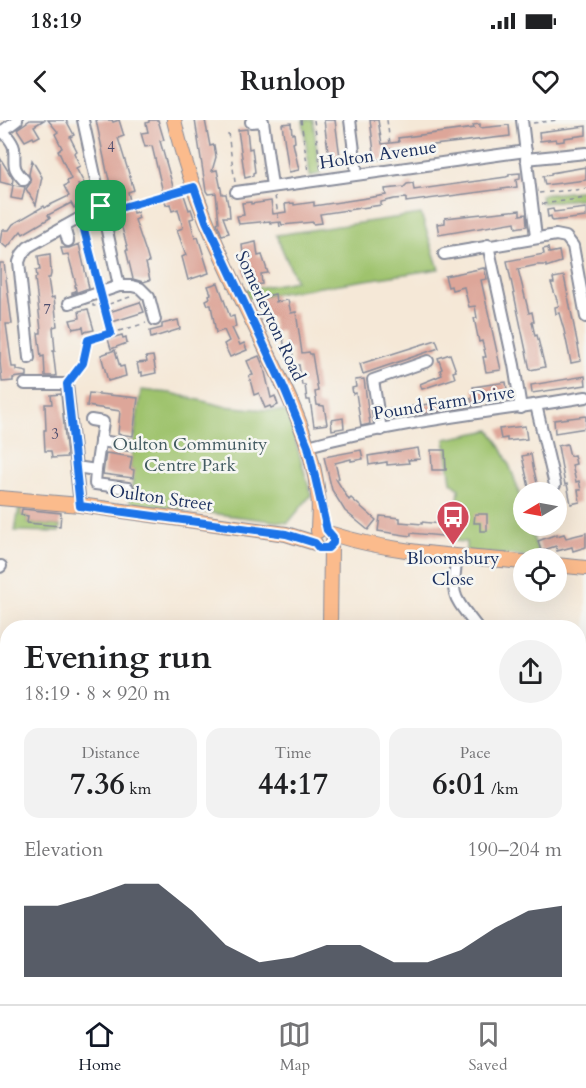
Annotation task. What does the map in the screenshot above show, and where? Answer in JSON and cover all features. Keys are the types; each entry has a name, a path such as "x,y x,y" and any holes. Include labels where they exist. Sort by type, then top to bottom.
{"main road":[{"name":"Somerleyton Road","path":"174,120 180,148 206,221 285,390 308,446 319,496 330,587 330,620"},
{"name":"Oulton Street","path":"0,498 80,506 324,539 356,541 457,556 513,561"},
{"path":"567,566 586,568"}],"street":[{"path":"17,120 2,132 13,146 13,163 24,180"},
{"path":"82,120 119,286"},
{"path":"350,120 357,174"},
{"path":"251,122 263,121 273,186"},
{"path":"522,122 536,237"},
{"name":"Holton Avenue","path":"236,192 393,169 526,155 586,153"},
{"path":"29,358 24,343 19,262 22,254 28,247 64,227 102,210"},
{"path":"64,227 68,241"},
{"path":"444,254 536,237 556,235 569,240 573,246 586,317"},
{"path":"488,246 521,408"},
{"path":"69,303 98,299 119,286 132,286 140,288 149,297 155,320"},
{"path":"381,430 373,380 428,361"},
{"path":"24,384 67,384 80,506"},
{"name":"Pound Farm Drive","path":"308,446 344,436 586,397"},
{"path":"536,405 554,482"},
{"path":"102,422 95,484 128,488"},
{"path":"100,441 129,445"},
{"path":"76,467 96,470"},
{"path":"457,556 453,591 455,598 472,620"}],"path":[{"path":"301,120 309,181"},
{"path":"314,120 322,179"},
{"path":"387,120 393,169"},
{"path":"522,122 558,120"},
{"path":"228,133 236,192"},
{"path":"273,186 280,227"},
{"path":"102,210 194,187"},
{"path":"531,200 586,189"},
{"path":"531,200 586,198"},
{"path":"81,218 98,299 111,333"},
{"path":"98,299 145,292"},
{"path":"67,384 83,363 88,340 155,320"}],"green space":[{"path":"303,120 313,120 320,174 310,176"},
{"path":"586,190 586,198 542,203 541,195"},
{"path":"421,214 439,269 248,298 244,290 296,281 276,235"},
{"name":"Oulton Community Centre Park","path":"141,390 171,393 223,406 287,412 311,495 288,523 130,503 134,470 130,469"},
{"path":"490,430 503,451 515,482 513,482 513,536 533,536 537,548 513,548 513,555 466,551 466,542 455,541 459,489 451,482 445,439"},
{"path":"19,507 22,507 21,515 28,516 27,523 60,526 59,532 15,531"}],"building":[{"path":"30,120 44,120 34,126 40,136 25,141 17,129"},
{"path":"48,120 66,120 74,135 70,137 77,151 74,153 80,166 76,168 84,183 78,185 87,200 74,208 71,203 48,215 50,218 23,234 21,231 7,248 0,242 2,230 9,230 13,224 44,206 45,208 69,196 64,186 71,179 58,150 62,148 55,134 58,132"},
{"path":"96,120 112,120 113,122 119,120 124,136 118,138 134,190 128,192 133,213 137,212 139,218 135,220 149,262 146,263 150,280 143,282 133,279"},
{"path":"149,120 158,120 164,140 160,141 176,197 184,195 189,210 191,209 194,218 190,219 195,238 198,237 209,273 188,280 182,257 186,255 177,230 183,228 178,209 172,211 170,204 166,205 152,146 145,147 141,133 148,132 146,123"},
{"path":"195,120 205,120 210,146 214,145 216,157 212,171 217,170 222,194 226,194 229,205 230,217 223,217 229,233 222,235 217,223 219,222 216,193 208,194 206,191"},
{"path":"324,120 335,120 339,165 330,166"},
{"path":"370,120 378,120 382,144 399,142 398,138 474,128 473,125 480,124 480,128 509,125 510,136 383,151 384,159 375,160"},
{"path":"291,123 299,170 289,172 282,124"},
{"path":"586,126 586,135 564,138 564,141 557,142 556,139 540,141 539,132"},
{"path":"247,129 255,172 253,176 245,178 238,130"},
{"path":"0,158 13,179 12,185 0,182"},
{"path":"32,160 42,177 36,205 26,189 31,182 29,174"},
{"path":"586,167 586,180 545,185 543,176"},
{"path":"520,173 520,179 516,180 517,187 406,202 406,198 394,199 381,202 381,205 320,214 322,223 282,225 281,222 270,223 270,221 239,224 237,216 244,215 242,203 271,201 273,214 286,212 285,204 314,202 314,206 386,195 385,189 404,187 413,183 414,190"},
{"path":"13,185 25,187 22,200 11,198"},
{"path":"586,208 586,217 552,221 551,216 548,217 547,210 553,209 554,212"},
{"path":"520,210 520,215 526,214 527,226 516,228 515,222 439,235 437,224 445,223 445,218"},
{"path":"256,242 258,256 262,255 268,273 261,274 262,284 253,285 251,276 245,277 243,268 251,267 248,253 243,253 242,245"},
{"path":"79,244 89,288 72,294 76,291 76,284 68,254 63,255 61,248"},
{"path":"548,248 549,253 559,251 561,262 546,267 546,265 537,265 518,269 529,313 532,312 535,336 537,335 545,367 530,370 507,261 544,254 543,249"},
{"path":"50,254 51,274 48,278 51,298 54,297 57,326 53,327 56,376 45,376 44,356 41,357 38,333 41,333 41,330 35,278 37,277 36,270 40,270 38,256"},
{"path":"0,263 4,263 12,324 6,324 12,367 27,372 27,376 2,382 0,362"},
{"path":"484,268 487,279 481,280 501,370 486,372 483,357 486,357 482,341 479,342 474,318 477,318 475,306 469,307 464,287 452,290 451,286 448,287 445,276"},
{"path":"564,276 581,361 571,363 559,313 556,314 555,307 559,306 551,283 554,283 553,278"},
{"path":"218,283 230,317 234,316 236,327 232,328 240,345 244,343 247,350 230,357 224,344 229,341 224,330 216,333 211,305 208,305 206,300 211,294 208,286"},
{"path":"275,294 276,302 288,300 291,313 296,312 302,353 312,354 318,391 315,392 317,405 324,406 327,424 314,426 310,400 307,400 305,385 302,385 299,365 294,366 292,349 285,350 282,331 275,332 272,317 267,318 261,297"},
{"path":"140,302 144,312 109,323 106,313"},
{"path":"88,309 94,330 84,332 83,327 73,329 70,320 80,318 79,311"},
{"path":"178,320 180,329 151,338 150,331 162,328 162,324"},
{"path":"122,335 123,338 126,337 127,343 111,349 108,339"},
{"path":"436,340 439,348 363,374 360,364"},
{"path":"115,350 120,367 124,366 126,376 108,381 101,355"},
{"path":"450,354 456,371 453,372 455,378 422,389 420,384 442,375 438,358"},
{"path":"153,356 156,373 142,376 137,363 147,362 146,357"},
{"path":"259,356 271,398 275,396 278,405 271,408 270,406 265,408 259,393 254,395 249,376 253,375 247,361"},
{"path":"585,376 586,385 532,393 531,385"},
{"path":"364,379 370,424 361,426 356,393 353,394 352,388 356,387 355,380"},
{"path":"506,382 508,397 475,402 473,387"},
{"path":"89,393 138,398 133,436 118,434 120,411 87,406"},
{"path":"61,394 67,457 52,458 51,451 45,451 45,404 52,404 51,395"},
{"path":"471,398 473,406 388,419 387,410"},
{"path":"586,416 586,428 555,433 554,420"},
{"path":"343,418 344,428 332,430 331,420"},
{"path":"525,426 527,439 507,441 507,438 501,439 499,429"},
{"path":"567,444 570,456 574,455 576,464 572,465 576,482 579,481 581,490 578,490 580,502 571,504 558,446"},
{"path":"418,448 420,459 408,460 409,463 387,465 387,462 369,465 368,456"},
{"path":"361,450 363,459 335,463 339,478 336,479 349,500 351,498 376,520 368,530 345,511 332,490 324,457"},
{"path":"431,450 445,450 446,470 432,470"},
{"path":"106,453 132,457 130,469 134,470 133,478 103,474"},
{"path":"531,454 537,482 528,482 522,456"},
{"path":"22,509 61,513 60,526 27,523 28,516 21,515"},
{"path":"475,514 487,514 487,531 480,531 480,523 474,523"},
{"path":"380,516 400,518 400,522 454,523 453,537 411,533 411,536 378,531"},
{"path":"586,533 586,547 573,551 572,547 540,548 538,541 552,536 565,536 566,538"}],"place":[{"name":"Bloomsbury Close","path":"453,546"}],"route":[{"path":"194,187 206,221 285,390 308,446 327,530 333,537 331,546 325,549 319,548 315,543 306,539 286,534 80,506 67,384 83,363 88,340 111,333 81,218 101,206 102,213 194,187"}]}
